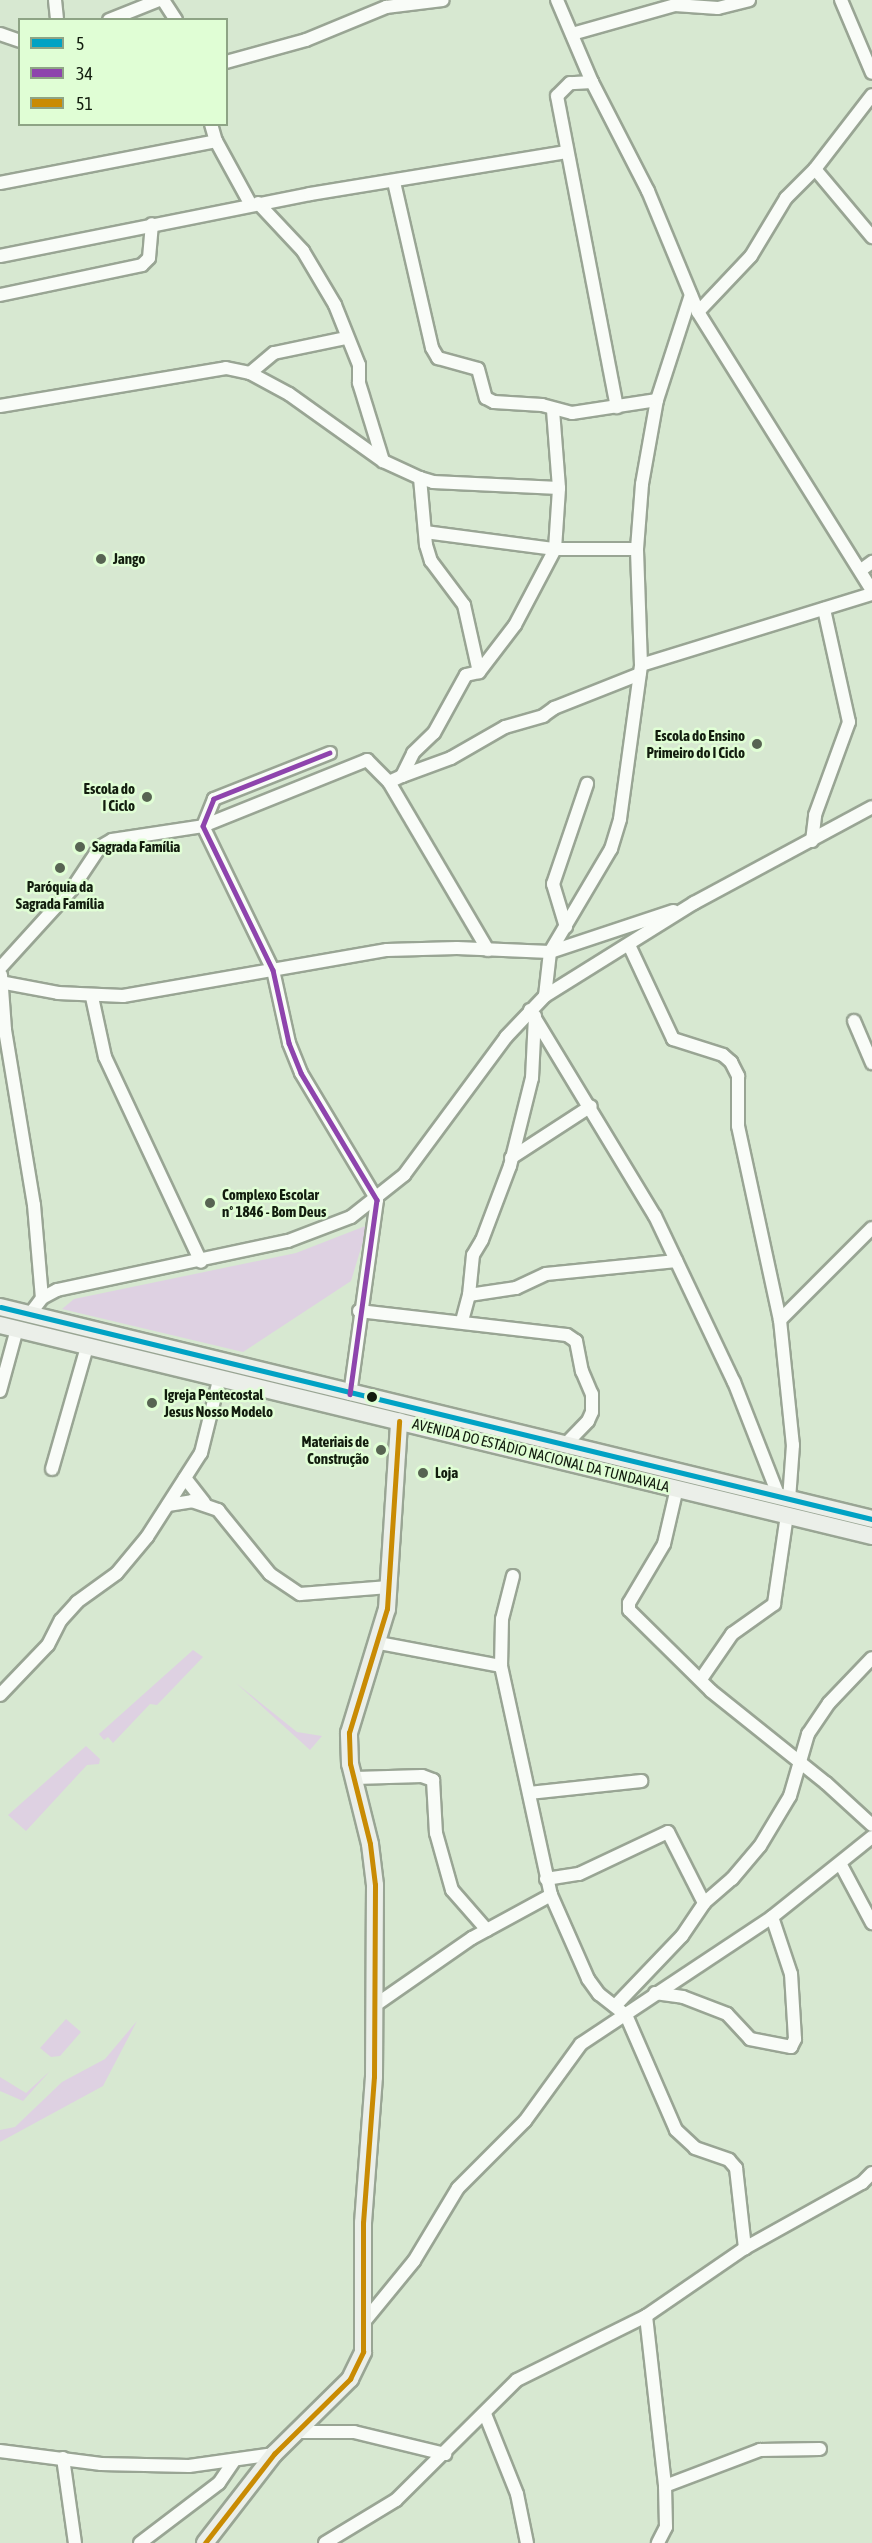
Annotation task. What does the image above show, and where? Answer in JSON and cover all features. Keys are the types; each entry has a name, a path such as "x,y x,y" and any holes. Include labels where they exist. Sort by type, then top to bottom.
{"street":[{"path":"55,0 57,18"},
{"path":"114,18 161,0 174,18"},
{"path":"228,61 316,37 387,8 443,0"},
{"path":"557,0 592,82 648,191 698,312 872,590"},
{"path":"572,33 675,5 718,8 749,0"},
{"path":"842,0 872,73"},
{"path":"0,34 18,40"},
{"path":"592,82 570,83 557,96 617,407"},
{"path":"698,312 751,256 786,198 815,169 872,95"},
{"path":"212,126 216,141 255,204 314,266 359,365 359,383 383,461"},
{"path":"0,183 216,141"},
{"path":"0,256 255,204 394,182 464,166 567,152"},
{"path":"815,169 872,237"},
{"path":"394,182 429,337 438,358 478,369 486,398 494,402 572,413 657,400"},
{"path":"0,296 142,266 149,258 152,224"},
{"path":"545,996 549,952 611,849 620,819 641,670 636,549 646,453 657,400 691,295"},
{"path":"250,373 274,353 346,338"},
{"path":"0,406 226,368 250,373 289,394 383,461 420,478 433,482 559,488"},
{"path":"402,776 413,753 434,733 466,675 479,672 515,625 555,549 559,488 553,410"},
{"path":"420,478 425,532 431,561 464,604 479,672"},
{"path":"425,532 555,549 636,549"},
{"path":"861,570 872,562"},
{"path":"389,782 451,758 505,727 543,716 554,708 641,670 872,594"},
{"path":"812,841 815,815 849,722 824,609"},
{"path":"330,753 214,799 203,826 273,970 289,1043 301,1073 376,1200 359,1311 350,1394"},
{"path":"42,1298 34,1205 3,1031 1,964 72,889 100,847 112,840 203,826 367,760 389,782 488,950"},
{"path":"566,927 553,884 587,784"},
{"path":"30,1314 42,1298 57,1290 201,1262 319,1232 351,1217 376,1200 404,1175 545,996 694,903 872,807"},
{"path":"1,982 92,997 123,996 387,950 549,952 694,903"},
{"path":"629,945 673,1039 723,1055 731,1062 738,1076 738,1126 780,1320 794,1445 774,1604 732,1634 701,1679"},
{"path":"92,997 105,1057 201,1262"},
{"path":"532,1012 591,1106 618,1159 656,1216 734,1382 785,1504"},
{"path":"462,1321 469,1295 473,1255 482,1240 511,1158 532,1078 532,1012"},
{"path":"855,1021 872,1063"},
{"path":"511,1158 591,1106"},
{"path":"780,1320 872,1228"},
{"path":"469,1295 516,1288 546,1274 676,1261"},
{"name":"AVENIDA DO ESTÁDIO NACIONAL DA TUNDAVALA","path":"0,1307 565,1445 785,1504 872,1536"},
{"path":"359,1311 539,1328 567,1335 576,1341 582,1371 592,1394 592,1412 588,1421 565,1445"},
{"name":"AVENIDA DO ESTÁDIO NACIONAL DA TUNDAVALA","path":"0,1325 219,1380 677,1488 872,1520"},
{"path":"0,1391 17,1329"},
{"path":"52,1469 87,1347"},
{"path":"1,1691 48,1645 61,1620 77,1602 117,1573 168,1504 206,1439 219,1380"},
{"path":"206,2543 274,2454 299,2432 358,2368 363,2352 363,2223 374,2077 375,1885 370,1844 355,1778 349,1733 380,1643 389,1587 399,1421"},
{"path":"185,1478 204,1502 218,1510 270,1574 300,1594 389,1587"},
{"path":"677,1488 664,1544 628,1607 659,1643 701,1679 711,1691 799,1761 872,1825"},
{"path":"168,1504 185,1500 204,1502"},
{"path":"513,1576 502,1619 501,1666 550,1895 588,1979 626,2015 676,2130 695,2148 729,2160 736,2168 745,2248"},
{"path":"380,1643 501,1666"},
{"path":"615,2006 633,1992 682,1936 704,1903 732,1879 760,1846 790,1796 808,1734 829,1703 872,1658"},
{"path":"355,1778 422,1776 433,1780 435,1822 452,1890 487,1930"},
{"path":"529,1793 641,1781"},
{"path":"546,1879 579,1874 668,1832 704,1903"},
{"path":"364,2322 414,2261 458,2188 525,2121 561,2067 581,2044 772,1917 841,1865 872,1837"},
{"path":"841,1865 872,1923"},
{"path":"374,2006 487,1930 550,1895"},
{"path":"633,1992 683,1997 727,2014 750,2039 790,2047 795,2039 791,1974 772,1917"},
{"path":"325,2543 396,2500 485,2414 499,2394 517,2380 646,2316 745,2248 862,2183 872,2173"},
{"path":"646,2316 665,2486 666,2527 658,2543"},
{"path":"485,2414 517,2494 526,2543"},
{"path":"299,2432 354,2432 445,2454"},
{"path":"665,2486 760,2450 820,2449"},
{"path":"0,2451 101,2464 233,2462 274,2454"},
{"path":"63,2458 75,2543"},
{"path":"140,2543 219,2483 233,2462"}],"shaded area":[{"path":"368,1225 351,1281 243,1352 62,1309 74,1299 296,1253"},
{"path":"193,1650 203,1657 157,1705 150,1704 113,1743 108,1737 104,1740 99,1734"},
{"path":"236,1683 297,1732 322,1736 310,1750"},
{"path":"86,1746 100,1759 99,1764 87,1765 26,1831 8,1815"},
{"path":"66,2019 81,2032 60,2056 51,2057 40,2048"},
{"path":"137,2021 103,2086 0,2142 0,2130 15,2127 62,2082 105,2059"},
{"path":"50,2071 23,2101 0,2091 0,2077 26,2093"}],"transit line":[{"name":"34","path":"330,753 214,799 203,826 273,970 289,1043 301,1073 377,1200 350,1394"},
{"name":"5","path":"1,1307 872,1519"},
{"name":"51","path":"205,2543 274,2454 350,2379 363,2352 363,2223 374,2077 375,1885 370,1844 350,1764 349,1733 387,1609 399,1421"}],"place":[{"name":"Jango","path":"101,559"},
{"name":"Escola do Ensino Primeiro do I Ciclo","path":"757,744"},
{"name":"Escola do I Ciclo","path":"147,797"},
{"name":"Sagrada Família","path":"80,847"},
{"name":"Paróquia da Sagrada Família","path":"60,868"},
{"name":"Complexo Escolar nº 1846 - Bom Deus","path":"210,1203"},
{"name":"Igreja Pentecostal Jesus Nosso Modelo","path":"152,1403"},
{"name":"Materiais de Construção","path":"381,1450"},
{"name":"Loja","path":"423,1473"}]}
